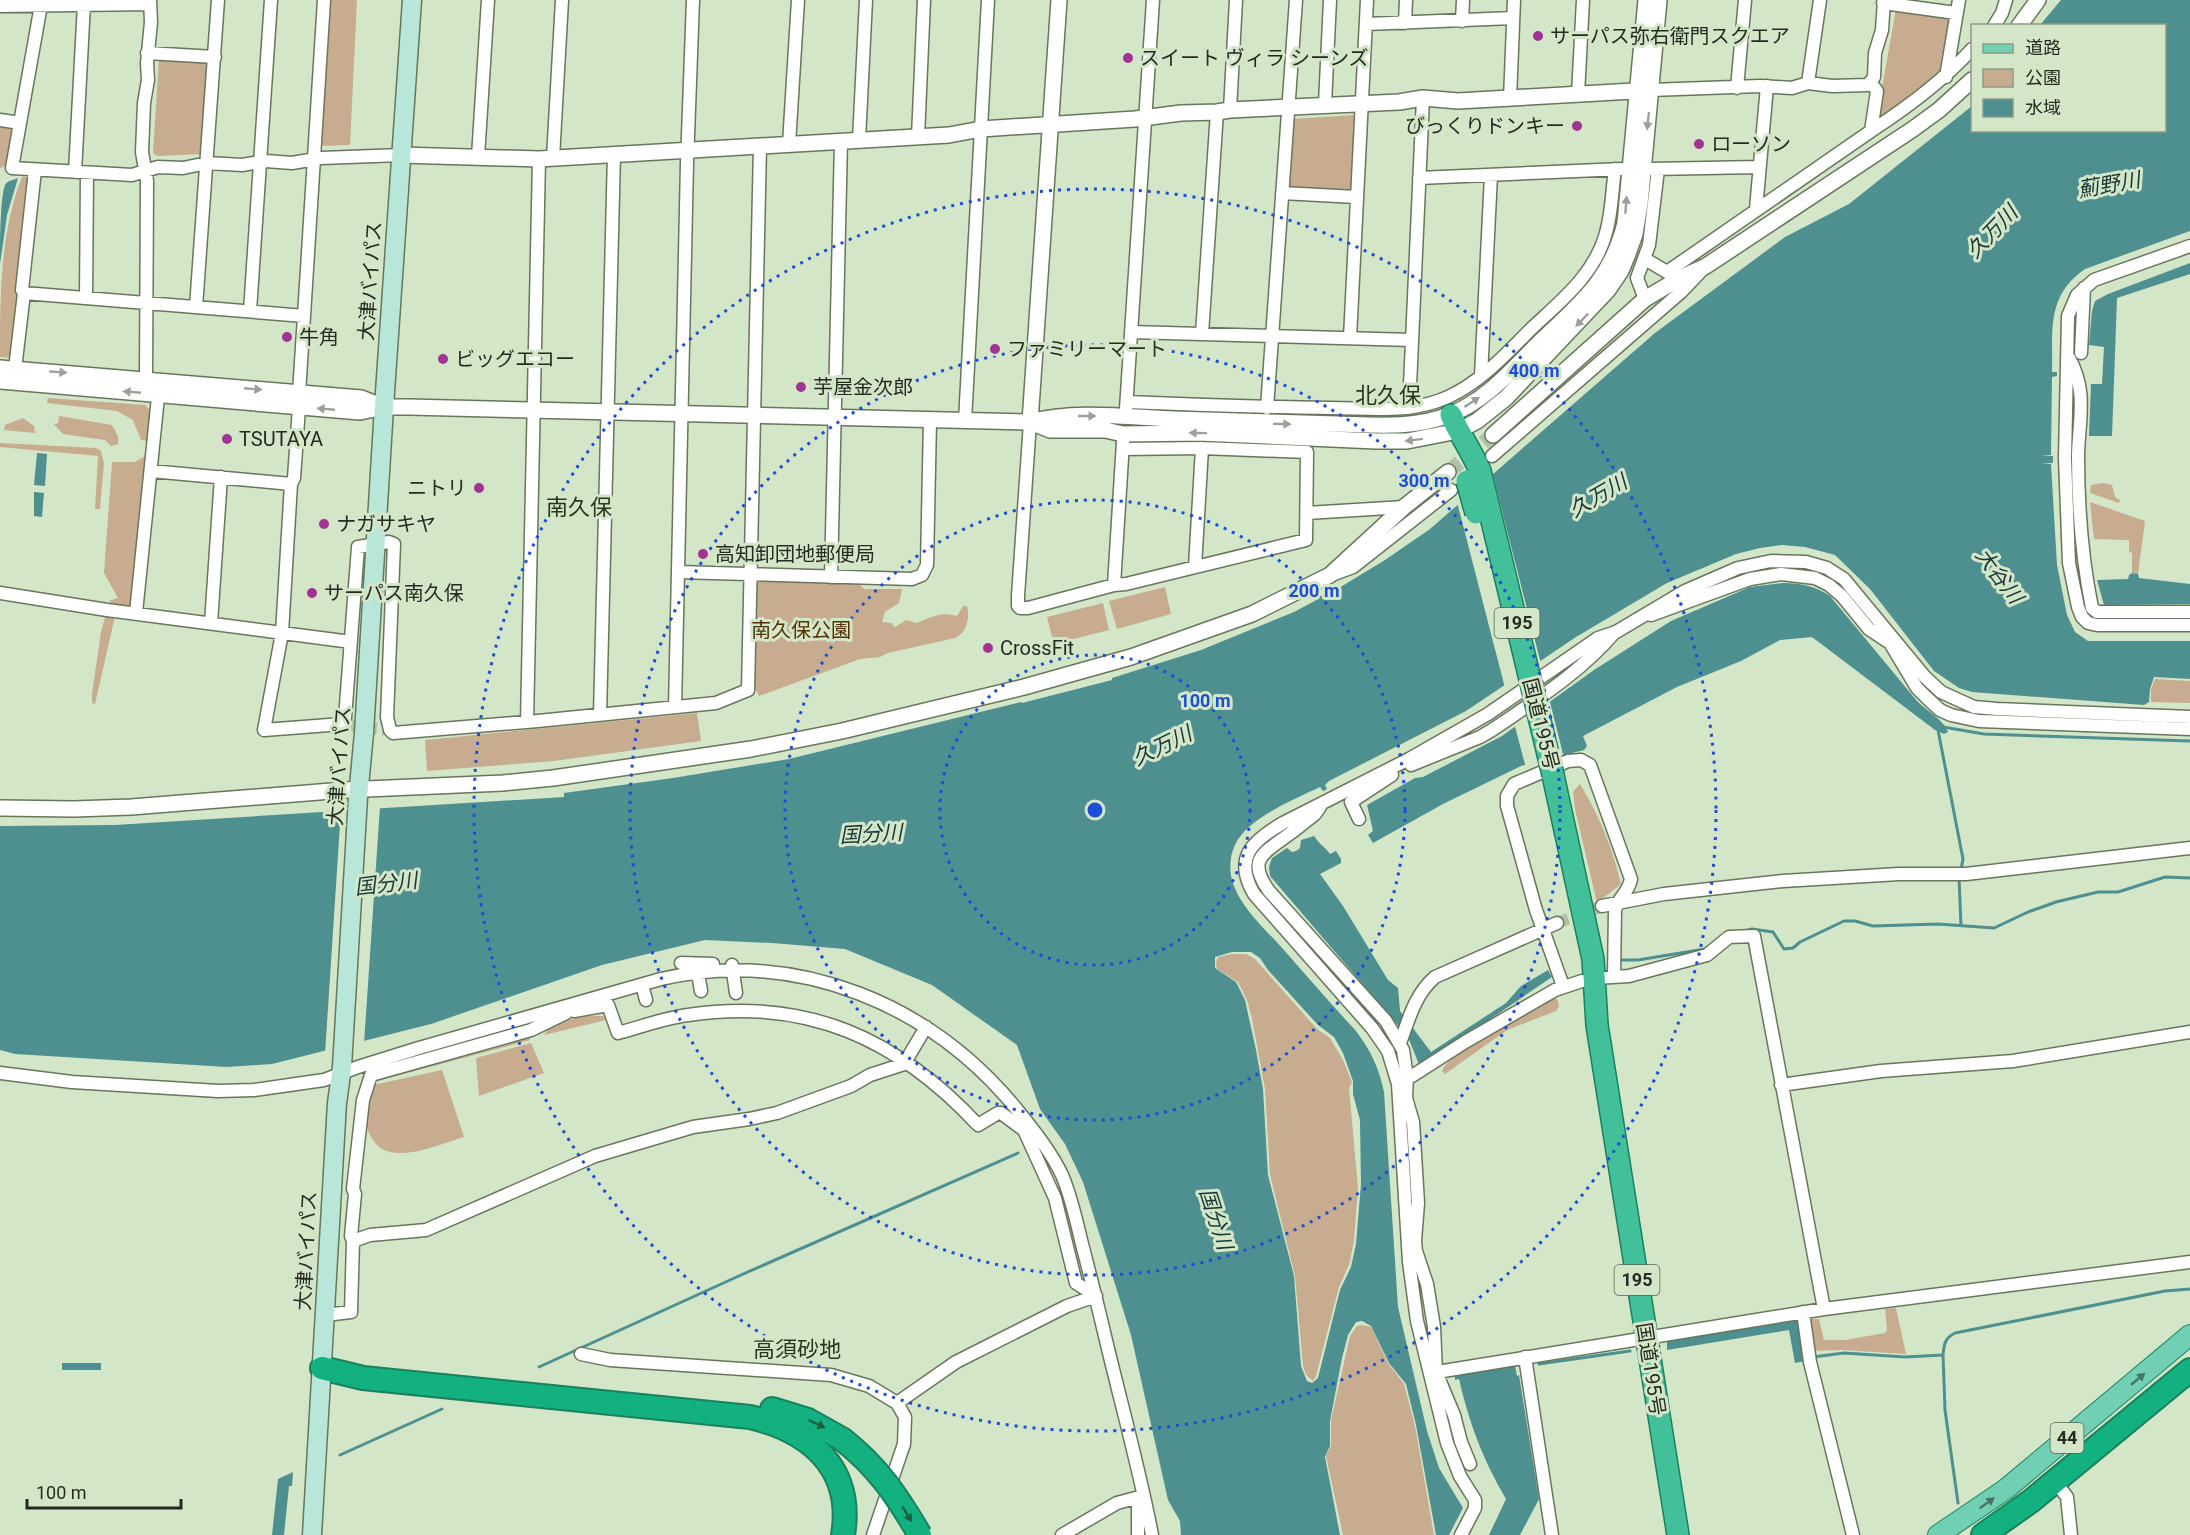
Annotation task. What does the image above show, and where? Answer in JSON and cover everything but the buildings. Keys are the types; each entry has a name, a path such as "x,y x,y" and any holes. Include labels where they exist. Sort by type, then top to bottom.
{"highway":[{"name":"国道195号","path":"1454,423 1472,453 1468,474 1591,947 1588,980 1598,1025 1678,1535"},
{"path":"322,1368 363,1368 750,1406 790,1414 826,1428 858,1451 884,1477 920,1535"},
{"path":"322,1368 363,1378 750,1417 770,1421 803,1437 817,1449 830,1466 842,1492 843,1535"},
{"path":"1983,1535 2031,1501 2190,1370"}],"main road":[{"name":"大津バイパス","path":"312,1535 337,1103 342,1071 412,0"},
{"name":"44","path":"1938,1535 2006,1489 2190,1335"},
{"name":"44","path":"2001,1535 2190,1383"}],"street":[{"path":"196,307 218,0"},
{"path":"250,311 271,0"},
{"path":"324,0 282,633 264,730 344,724 358,548 376,544 394,544 387,730 398,733 716,703 748,690 760,146"},
{"path":"478,158 488,0"},
{"path":"527,722 534,410 546,158 562,0"},
{"path":"675,707 693,0"},
{"path":"789,144 798,0"},
{"path":"859,140 866,0"},
{"path":"918,137 924,0"},
{"path":"965,421 988,0"},
{"path":"1059,0 1018,606 1028,608 1114,585 1306,540 1307,452 1202,448 1123,450"},
{"path":"1126,409 1153,0"},
{"path":"1202,334 1236,0"},
{"path":"1267,408 1296,0"},
{"path":"1325,104 1330,0"},
{"path":"1350,338 1367,0"},
{"path":"1405,23 1406,0"},
{"path":"1462,21 1463,0"},
{"path":"1510,99 1514,0"},
{"path":"1578,94 1583,0"},
{"path":"1644,91 1646,0"},
{"path":"1030,422 1050,430 1105,430 1124,434 1199,433 1388,441 1423,439 1454,423 1599,284 1620,242 1636,169 1644,91 1659,0"},
{"path":"1737,88 1745,0"},
{"path":"1808,83 1820,0"},
{"path":"1946,76 1959,0"},
{"path":"1995,24 2006,0"},
{"path":"2020,24 2038,0"},
{"path":"1871,83 1875,53 1883,25 1883,1 1956,13"},
{"path":"0,6 150,2 148,80 144,103 142,152 147,181 146,304 154,384 151,471 136,613"},
{"path":"84,4 81,173 86,298"},
{"path":"41,5 12,168 81,173 132,175 158,167 183,168 207,163 238,165 260,162 292,163 314,159 401,155 546,158 949,135 981,129 1145,118 1181,113 1399,102 1423,98 1458,101 1767,86 1792,88 1808,83 1843,86 1871,83"},
{"path":"1366,24 1514,18"},
{"path":"1645,259 1667,272 1756,209 1913,104 1946,76 1971,50"},
{"path":"147,53 214,57"},
{"path":"1492,435 1645,299 1680,278 1706,266 1913,129 1939,110 1971,81"},
{"path":"1871,83 1877,91 1871,131"},
{"path":"1756,209 1767,86"},
{"path":"1409,408 1423,98"},
{"path":"0,120 20,123"},
{"path":"831,577 841,141"},
{"path":"600,715 614,154"},
{"path":"1419,178 1636,169 1759,167"},
{"path":"1636,169 1649,245 1637,278 1645,299"},
{"path":"35,170 22,290 24,293 8,368 299,400 361,398 384,407 1030,422 1051,416 1126,409 1409,408 1445,398 1481,376 1572,292 1590,268 1601,248 1606,232 1636,169"},
{"path":"1481,376 1491,175"},
{"path":"1282,193 1356,197"},
{"path":"2190,246 2094,280 2084,288 2072,305 2068,316 2065,458 2069,563 2082,617 2088,623 2097,626 2190,625"},
{"path":"0,808 131,807 359,789 503,783 553,777 751,749 842,731 1024,687 1131,657 1252,614 1330,575 1353,567 1468,474 1681,292 1706,266"},
{"path":"2081,353 2084,288"},
{"path":"24,293 304,316"},
{"path":"1131,332 1412,340"},
{"path":"2067,354 2076,370 2082,400 2078,455 2083,559 2092,608 2097,612 2190,612"},
{"path":"0,381 154,384"},
{"path":"1126,409 1277,424 1402,426 1454,423"},
{"path":"678,572 912,579 922,575 925,571 930,420"},
{"path":"1114,585 1124,434"},
{"path":"1195,567 1202,448"},
{"path":"151,471 291,484"},
{"path":"1330,575 1404,507 1468,474"},
{"path":"211,623 221,477"},
{"path":"1307,513 1404,507"},
{"path":"1359,819 1351,802 1488,714 1598,638 1616,632 1685,591 1738,568 1771,561 1806,562 1827,568 1844,579 1924,677 1941,692 1963,703 1997,710 2190,717"},
{"path":"1639,618 1750,579 1781,574 1806,576 1822,581 1842,596 1869,629 1890,644 1921,692 1940,710 1951,715 1979,721 2190,729"},
{"path":"0,593 351,642"},
{"path":"1581,759 1590,765 1631,879 1629,889 1617,903 1588,980 1544,930 1536,910 1507,806 1507,796 1514,784 1568,761 1581,759"},
{"path":"1410,762 1323,802 1258,839 1248,851 1246,877 1261,904 1376,1034 1388,1051 1403,1093 1411,1241 1427,1284 1434,1327 1434,1373 1454,1462 1475,1500 1475,1508 1461,1535"},
{"path":"1323,802 1315,814 1264,852 1259,862 1261,878 1273,896 1401,1040 1407,1077 1403,1093"},
{"path":"1602,906 1664,894 1783,881 1899,874 1966,874 2190,848"},
{"path":"1401,1040 1418,996 1435,977 1557,923"},
{"path":"1407,1077 1465,1042 1588,980 1629,976 1707,955 1729,937 1754,936 1824,1309"},
{"path":"681,963 733,965 736,993"},
{"path":"0,1073 72,1082 218,1090 254,1090 324,1080 342,1071 419,1048 566,1010 642,985 698,973 734,971 778,973 828,983 878,1001 926,1026 969,1059 993,1082 1027,1128 1045,1146 1061,1175 1073,1207 1096,1296 1152,1535"},
{"path":"698,973 700,991"},
{"path":"642,985 646,1000"},
{"path":"325,1315 351,1312 353,1240 351,1236 355,1194 353,1189 363,1100 371,1075 531,1030 566,1010 608,1005 618,1034 663,1020 712,1012 780,1014 813,1020 873,1041 906,1060 952,1097 978,1125 1001,1113 1027,1128"},
{"path":"353,1240 370,1235 426,1230 596,1156 693,1128 777,1113 851,1086 870,1075 904,1065 926,1026"},
{"path":"1782,1085 1881,1071 2013,1061 2190,1032"},
{"path":"1434,1373 1803,1312 2190,1262"},
{"path":"897,1403 956,1362 1067,1306 1096,1296"},
{"path":"1803,1312 1810,1357 1853,1535"},
{"path":"581,1354 610,1360 831,1376 869,1386 897,1403 905,1417 904,1444 873,1535"},
{"path":"1525,1357 1552,1535"},
{"path":"1434,1373 1454,1415 1470,1464"},
{"path":"2061,1489 2067,1497 2071,1535"},
{"path":"1062,1535 1117,1503 1143,1496"},
{"path":"1138,1535 1138,1506 1143,1496"}],"green space":[{"path":"328,0 357,0 350,145 319,146"},
{"path":"1896,9 1947,17 1950,22 1941,72 1882,119 1877,116"},
{"path":"159,58 206,61 209,64 203,154 157,156 153,153"},
{"path":"1355,115 1352,189 1349,192 1291,190 1287,187 1291,119"},
{"path":"0,125 12,128 13,131 7,165 0,168"},
{"path":"22,177 29,180 16,293 15,342 12,358 0,357 1,288 5,243 9,220"},
{"path":"48,398 145,405 151,411 147,441 141,440 133,420 117,411 47,403"},
{"path":"59,416 112,425 118,436 118,444 111,446 105,440 63,434 54,424 58,423"},
{"path":"23,418 34,426 35,433 4,430 5,425"},
{"path":"0,443 96,448 101,451 104,463 100,509 95,509 98,456 0,447"},
{"path":"147,455 131,610 116,609 109,601 118,598 104,573 112,462 135,462"},
{"path":"2103,483 2112,485 2115,497 2120,500 2119,503 2090,493 2091,485"},
{"path":"2090,502 2145,521 2138,574 2132,573 2132,553 2129,552 2129,540 2094,539"},
{"name":"南久保公園","path":"769,580 859,583 864,589 902,589 899,603 885,612 882,622 891,623 895,627 906,620 917,623 941,614 957,616 963,606 967,606 968,620 965,628 955,638 888,653 880,657 860,659 759,696 753,684 755,585 758,582"},
{"path":"1165,587 1171,614 1117,629 1109,601"},
{"path":"1103,603 1109,630 1054,644 1047,617"},
{"path":"106,614 115,616 95,704 92,703 92,694 101,632"},
{"path":"2155,679 2190,681 2190,703 2151,702 2151,689"},
{"path":"697,713 701,741 554,761 427,771 425,740"},
{"path":"1580,784 1605,832 1621,884 1597,903 1575,809 1573,792"},
{"path":"1246,954 1255,959 1317,1029 1330,1038 1352,1082 1349,1088 1358,1188 1354,1241 1349,1265 1339,1287 1313,1381 1306,1375 1303,1366 1295,1276 1270,1175 1265,1089 1252,1019 1247,1000 1238,982 1217,969 1218,957"},
{"path":"1551,997 1557,999 1559,1006 1556,1011 1507,1030 1445,1074 1442,1071 1447,1063 1473,1043"},
{"path":"585,1016 603,1016 606,1020 544,1035 557,1024"},
{"path":"528,1037 530,1040 374,1082 374,1079"},
{"path":"531,1043 544,1073 479,1096 476,1058"},
{"path":"442,1070 464,1137 431,1148 406,1153 384,1150 376,1144 367,1127 373,1085"},
{"path":"1896,1308 1906,1354 1841,1350 1812,1351 1808,1319 1819,1319 1824,1340 1845,1340 1885,1333 1887,1330 1885,1309"},
{"path":"1357,1326 1371,1327 1388,1363 1404,1384 1415,1426 1434,1535 1343,1535 1326,1456 1331,1446 1331,1420 1350,1336"}],"water":[{"path":"2061,0 2190,0 2190,231 2085,269 2072,279 2064,291 2054,315 2052,372 2057,372 2057,376 2052,377 2051,455 2042,456 2053,456 2053,463 2042,463 2051,464 2057,565 2067,615 2075,632 2088,641 2190,641 2190,679 2154,677 2149,702 2144,705 1972,692 1959,688 1934,671 1870,589 1835,555 1805,547 1782,545 1760,548 1736,554 1667,583 1576,637 1466,711 1329,781 1325,785 1327,789 1323,791 1320,787 1273,810 1241,835 1233,849 1230,862 1231,876 1240,899 1356,1031 1380,1075 1384,1092 1398,1307 1427,1431 1439,1468 1463,1508 1449,1535 1436,1535 1416,1425 1406,1384 1389,1363 1371,1326 1362,1321 1356,1322 1348,1335 1330,1421 1330,1446 1325,1457 1340,1535 1181,1535 1180,1521 1168,1500 1131,1335 1083,1182 1065,1144 1040,1109 1017,1045 932,985 845,949 705,940 602,965 431,1024 272,1064 227,1067 15,1054 0,1050 0,826 115,825 564,797 564,793 789,759 1112,680 1112,678 1201,650 1294,612 1385,560 1430,529 1655,333 1785,237 1849,204 1971,107 1971,132 2166,132 2166,24 2041,24","holes":["1232,952 1251,952 1260,958 1268,970 1318,1025 1334,1037 1343,1053 1353,1081 1353,1094 1360,1120 1361,1184 1356,1244 1351,1267 1340,1290 1318,1378 1312,1383 1307,1381 1301,1366 1294,1276 1268,1175 1263,1089 1245,1000 1236,982 1215,968 1215,957"]},
{"path":"18,178 7,215 0,264 3,191 6,184"},
{"path":"2190,263 2190,274 2117,298 2112,436 2089,436 2091,384 2102,384 2104,347 2089,345 2095,301"},
{"path":"37,453 47,454 45,486 34,485"},
{"path":"34,492 44,493 42,517 34,516"},
{"path":"2132,573 2138,574 2139,578 2190,584 2190,604 2104,605 2097,580 2128,579"},
{"path":"1783,583 1808,586 1830,596 1917,701 1938,719 1948,732 1944,734 1935,730 1812,637 1780,640 1741,661 1677,687 1583,736 1587,746 1584,750 1521,766 1443,804 1373,843 1368,835 1373,831 1367,805 1415,778 1423,777 1502,736 1594,670 1671,621 1750,587"},
{"path":"1314,836 1330,854 1336,851 1341,859 1341,863 1320,874 1343,906 1388,980 1398,988 1400,1011 1431,1052 1506,1003 1521,986 1548,970 1552,977 1420,1067 1408,1037 1270,876 1269,867 1272,858 1287,848 1292,852 1296,851 1300,848 1301,840"},
{"path":"1796,1318 1802,1321 1806,1361 1795,1363 1789,1330 1667,1350 1667,1341"},
{"path":"62,1363 101,1363 101,1370 62,1370"},
{"path":"1515,1365 1517,1376 1519,1375 1539,1499 1520,1535 1489,1535 1506,1499 1490,1470 1478,1441 1459,1379 1455,1380 1455,1375"},
{"path":"293,1472 292,1486 289,1486 284,1535 272,1535 278,1479"}],"pier":[{"path":"1492,471 1541,664 1505,688 1457,502"},
{"path":"1549,698 1564,758 1526,768 1514,723"},
{"path":"380,806 364,1044 325,1054 341,809"}],"waterway":[{"path":"1943,727 1984,734 2190,741"},
{"path":"1938,730 1963,859 1961,870"},
{"path":"1959,877 1961,926"},
{"path":"1744,931 1752,929 1773,932 1784,949 1793,948 1800,942 1844,921 1855,921 1873,926 1938,924 1994,928 2056,902 2098,892 2118,892 2165,877 2190,878"},
{"path":"1618,960 1638,960 1705,949 1709,946"},
{"path":"539,1367 1018,1153"},
{"path":"1813,1357 1844,1353 1905,1357 1943,1355 1946,1342 1955,1333 2165,1291 2190,1289"},
{"path":"1539,1364 1630,1351"},
{"path":"1943,1355 1945,1410 1958,1503"},
{"path":"340,1455 442,1409"}],"tunnel":[{"path":"1448,472 1493,435"},
{"path":"347,725 384,730"},
{"path":"1557,923 1602,906"}],"place":[{"name":"サーパス弥右衛門スクエア","path":"1538,36"},
{"name":"スイート ヴィラ シーンズ","path":"1128,58"},
{"name":"びっくりドンキー","path":"1577,126"},
{"name":"ローソン","path":"1699,144"},
{"name":"牛角","path":"287,337"},
{"name":"ファミリーマート","path":"995,349"},
{"name":"ビッグエコー","path":"443,359"},
{"name":"芋屋金次郎","path":"801,387"},
{"name":"TSUTAYA","path":"227,439"},
{"name":"ニトリ","path":"479,488"},
{"name":"ナガサキヤ","path":"324,524"},
{"name":"高知卸団地郵便局","path":"703,554"},
{"name":"サーパス南久保","path":"312,593"},
{"name":"CrossFit","path":"988,648"}],"district":[{"name":"北久保","path":"1388,395"},
{"name":"南久保","path":"579,507"},
{"name":"高須砂地","path":"797,1349"}],"water label":[{"name":"薊野川","path":"2109,185"},
{"name":"久万川","path":"1992,232"},
{"name":"久万川","path":"1598,496"},
{"name":"大谷川","path":"1999,576"},
{"name":"久万川","path":"1162,746"},
{"name":"国分川","path":"871,834"},
{"name":"国分川","path":"386,884"},
{"name":"国分川","path":"1216,1219"}]}
